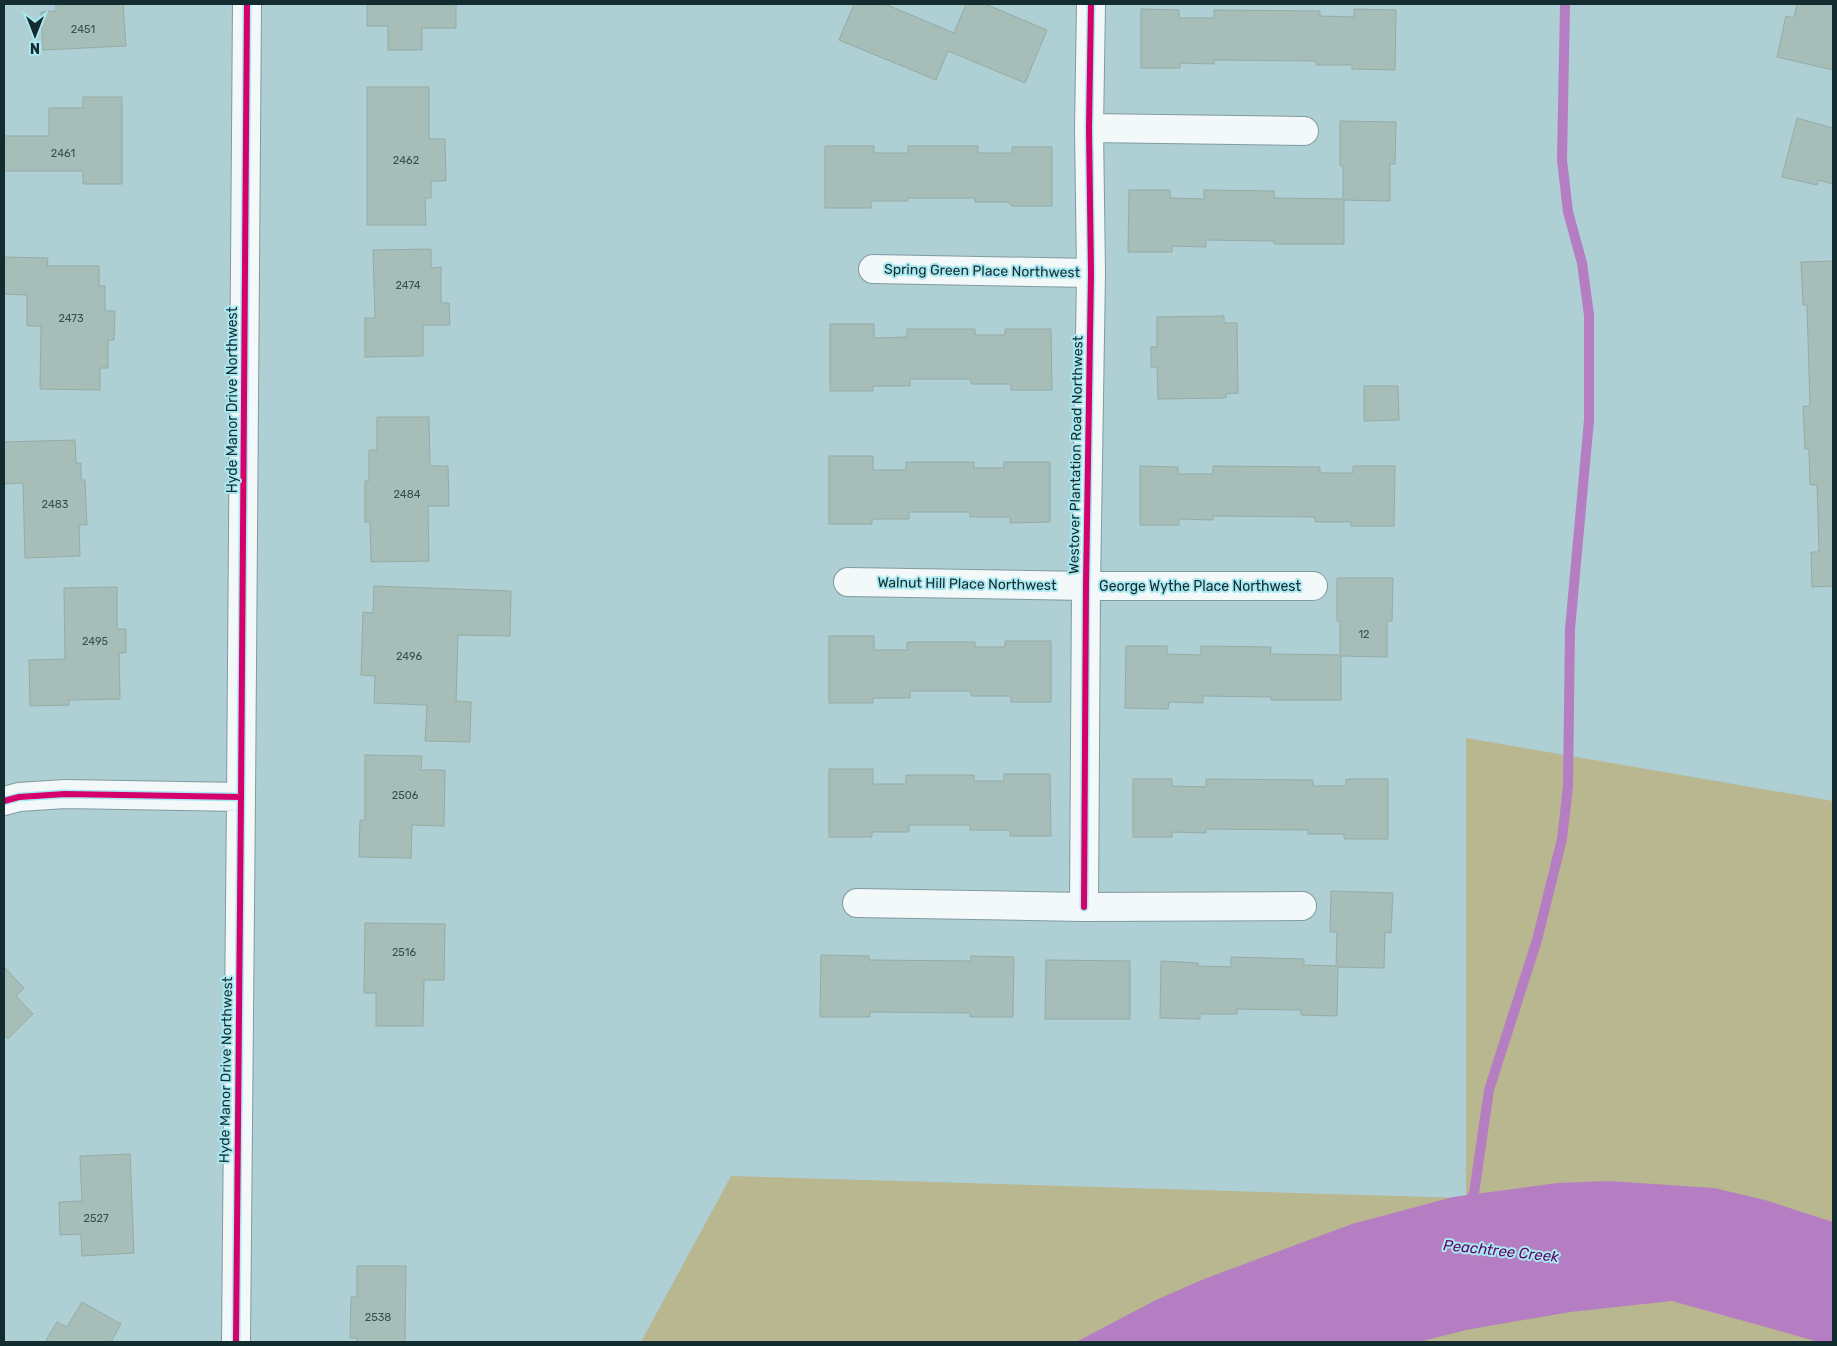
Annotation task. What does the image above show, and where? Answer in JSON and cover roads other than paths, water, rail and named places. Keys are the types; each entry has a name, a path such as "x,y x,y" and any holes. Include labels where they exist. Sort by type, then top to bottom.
{"street":[{"name":"Hyde Manor Drive Northwest","path":"236,1342 242,797 247,4"},
{"name":"Westover Plantation Road Northwest","path":"1084,907 1086,586 1092,273 1088,128 1091,4"},
{"path":"1088,128 1304,131"},
{"name":"Spring Green Place Northwest","path":"873,269 1092,273"},
{"name":"Walnut Hill Place Northwest","path":"848,582 1086,586"},
{"name":"George Wythe Place Northwest","path":"1086,586 1313,586"},
{"path":"4,801 19,797 65,794 242,797"},
{"path":"857,903 1084,907 1302,906"}],"water":[{"name":"Peachtree Creek","path":"1609,1181 1714,1188 1765,1200 1833,1222 1833,1342 1819,1342 1672,1301 1570,1312 1466,1330 1419,1342 1076,1342 1156,1300 1204,1279 1352,1224 1453,1197 1557,1183"}],"waterway":[{"path":"1467,1205 1474,1193 1489,1090 1537,940 1562,839 1568,786 1570,629 1589,420 1589,315 1582,263 1568,212 1562,160 1565,4"}]}
